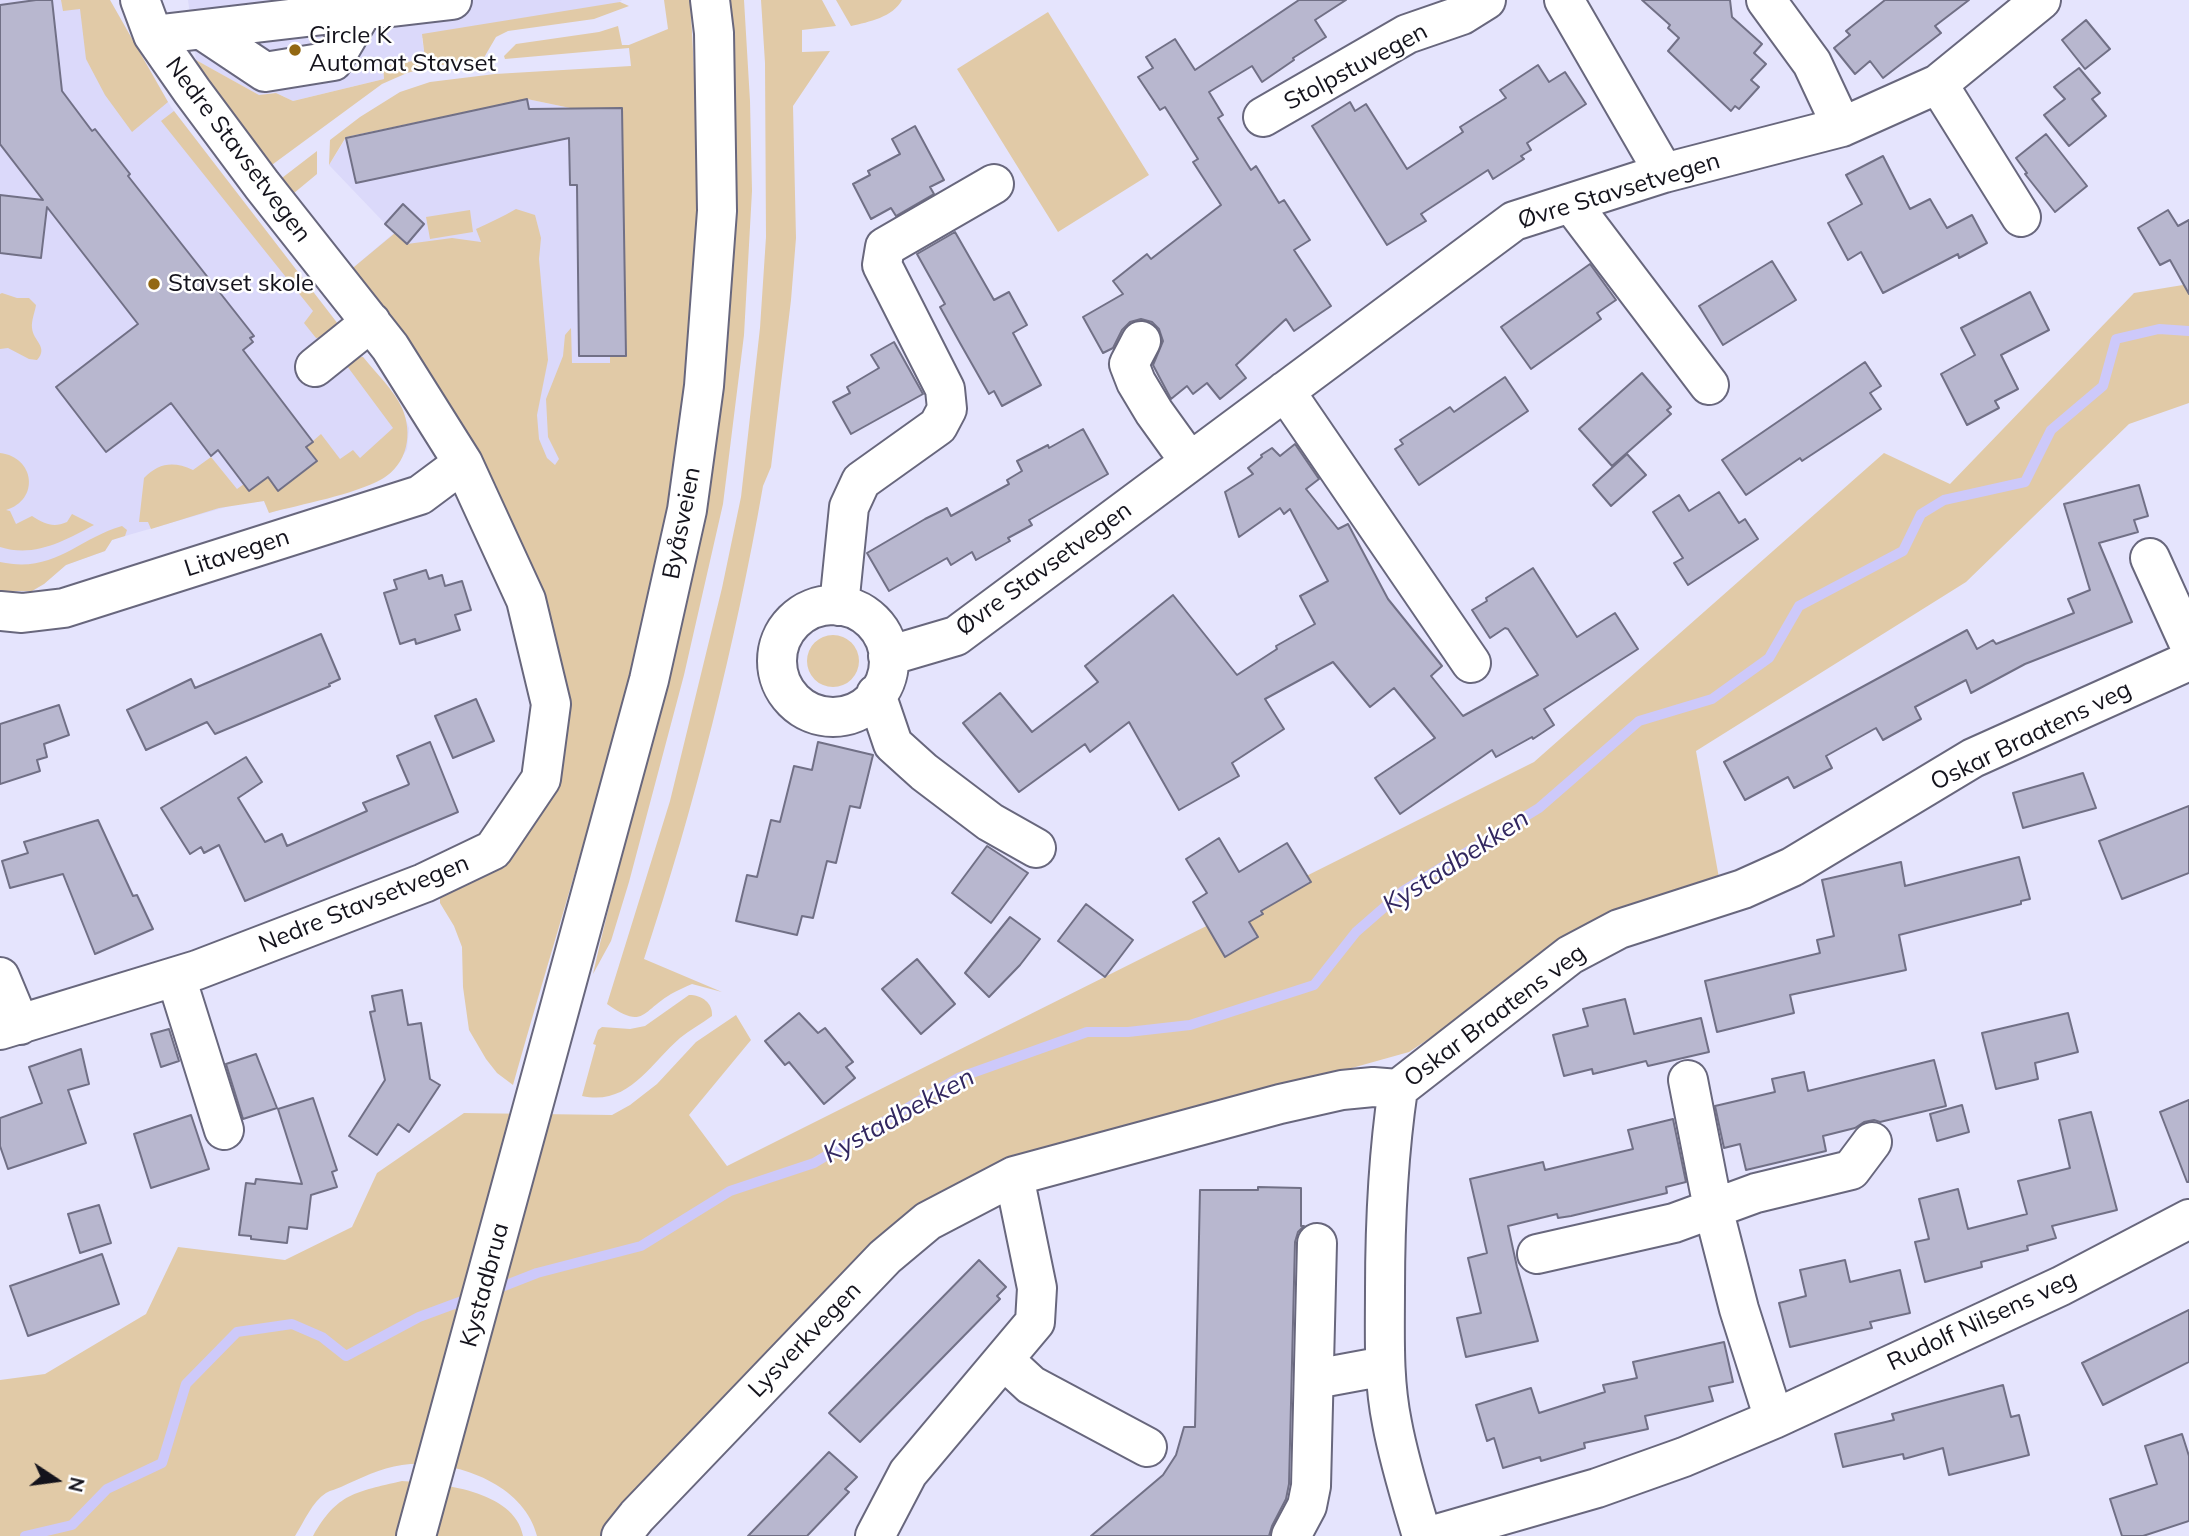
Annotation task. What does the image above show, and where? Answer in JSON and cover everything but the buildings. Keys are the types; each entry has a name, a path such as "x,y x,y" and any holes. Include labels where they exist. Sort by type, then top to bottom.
{"street":[{"name":"Nedre Stavsetvegen","path":"0,977 10,1027 176,976 424,883 493,850 541,779 551,704 526,600 463,463 390,347 262,185 153,35 140,0"},
{"path":"153,35 355,23 452,0"},
{"name":"Byåsveien","path":"554,1033 649,680 687,510 704,386 717,211 714,33 710,0"},
{"name":"Stolpstuvegen","path":"1264,117 1407,34 1462,15 1486,0"},
{"path":"1564,0 1664,173"},
{"path":"1766,0 1812,63 1842,127"},
{"name":"Øvre Stavsetvegen","path":"888,656 956,636 1514,221 1664,173 1842,127 1938,84 2027,4"},
{"path":"202,30 265,72 333,61 355,23"},
{"path":"1938,84 2021,217"},
{"path":"839,606 849,507 861,481 938,426 947,409 945,388 882,265 885,247 994,184"},
{"path":"1571,203 1709,384"},
{"path":"315,367 371,322"},
{"path":"1141,341 1129,364 1136,382 1189,462"},
{"path":"1285,391 1471,663"},
{"name":"Litavegen","path":"0,611 22,614 64,608 395,503 420,495 463,463"},
{"path":"2150,558 2189,644"},
{"path":"830,604 839,606 862,613 875,624 885,639 887,672 882,687 872,701 858,711 840,716 822,716 805,710 791,698 781,683 777,666 778,648 785,631 797,617 812,608 830,604"},
{"name":"Oskar Braatens veg","path":"1422,1536 1391,1421 1385,1366 1386,1213 1391,1138 1398,1089 1570,955 1619,929 1743,889 1792,867 1973,758 2189,661"},
{"path":"877,694 893,744 924,772 990,822 1036,848"},
{"path":"176,976 224,1130"},
{"name":"Kystadbrua","path":"416,1536 554,1033"},
{"path":"1688,1080 1713,1208 1739,1309 1774,1419"},
{"name":"Lysverkvegen","path":"621,1536 885,1257 929,1221 1014,1176 1280,1104 1342,1090 1373,1087 1398,1089"},
{"path":"1537,1254 1674,1223 1756,1193 1851,1170 1872,1142"},
{"path":"875,1536 908,1473 1035,1322 1037,1288 1014,1176"},
{"name":"Rudolf Nilsens veg","path":"1430,1536 1597,1488 1684,1457 1774,1419 2061,1286 2189,1219"},
{"path":"1291,1536 1307,1506 1311,1486 1317,1243"},
{"path":"1004,1360 1031,1385 1147,1447"},
{"path":"1315,1379 1385,1366"}],"shaded area":[{"name":"Stavset skole","path":"0,0 110,0 171,107 401,406 409,428 407,449 397,465 384,478 350,491 269,513 264,501 233,505 125,536 112,540 105,551 66,565 32,591 0,591"},
{"path":"61,0 110,0 168,102 132,132 105,95 86,59 80,9 63,11"},
{"path":"188,0 622,0 617,4 512,20 422,38 425,59 383,66 384,79 293,101 276,93 259,95 196,60"},
{"path":"664,0 690,0 694,61 696,245 681,427 656,564 620,714 513,1085 497,1073 469,1030 463,987 462,947 454,926 440,903 440,887 554,782 564,757 566,709 546,611 496,485 441,399 348,272 395,233 407,244 452,238 481,242 476,229 516,209 535,215 541,238 539,259 548,360 537,415 539,439 547,458 555,465 559,459 548,437 546,399 563,356 565,335 571,328 572,363 610,363 610,356 626,355 622,109 575,109 527,99 346,137 329,165 330,140 400,92 430,82 495,74 631,66 629,48 505,59 504,56 516,44 599,32 618,26 622,45 629,45 668,29"},
{"path":"730,0 744,0 752,191 744,335 723,504 684,675 629,882 611,941 593,974 686,609 719,425 734,243 735,122"},
{"path":"761,0 822,0 836,26 802,30 802,52 830,51 793,106 796,238 771,467 763,486 740,606 697,784 644,959 722,992 692,984 671,994 642,1016 628,1016 607,1004 670,801 722,588 741,497 760,328 766,237 765,63"},
{"path":"836,0 902,0 887,15 851,26"},
{"path":"620,2 629,6 594,19 508,31 496,37 482,61 432,66 382,84 265,170 192,69 196,60 259,95 276,93 293,101 384,79 383,66 425,59 422,34"},
{"path":"1048,12 1149,175 1058,232 957,69"},
{"path":"527,99 575,109 622,108 626,356 546,611 496,485 441,399 348,272 394,233 329,165 346,138"},
{"path":"174,111 338,324 323,337 316,338 304,323 313,311 161,121"},
{"path":"317,151 317,174 288,198 278,181"},
{"path":"470,210 473,232 430,239 426,217"},
{"path":"2189,284 2189,403 2129,424 1966,582 1696,751 1719,878 1460,1018 1409,1052 980,1172 629,1501 600,1536 537,1536 530,1517 502,1488 463,1470 422,1464 386,1468 326,1493 312,1507 295,1536 0,1536 0,1380 45,1374 146,1314 178,1247 285,1260 352,1227 377,1173 464,1113 612,1115 657,1084 696,1042 736,1015 751,1040 689,1115 727,1166 1534,762 1884,453 1950,484 2134,293"},
{"path":"2,293 17,298 29,298 36,305 32,328 41,348 37,360 29,359 8,348 0,349"},
{"path":"356,357 363,357 402,408 407,428 406,447 403,457 391,473 357,490 269,513 264,501 219,508 151,529 148,522 139,522 144,478 155,469 167,465 179,465 193,470 211,457 237,489 244,484 268,477 278,491 316,462 306,447 321,434 340,459 353,450 360,458 393,428 347,366"},
{"path":"0,453 12,456 20,462 29,479 24,497 17,505 6,510 10,511 16,524 32,516 45,523 57,525 67,522 72,514 94,525 60,542 37,549 13,550 0,547"},
{"path":"122,526 127,530 125,536 112,540 105,551 66,565 32,591 0,591 0,562 36,563 50,559"},
{"path":"833,635 852,642 859,661 852,680 833,687 814,680 807,661 814,642"},
{"path":"689,995 706,1001 711,1007 712,1016 680,1038 648,1071 625,1089 613,1095 582,1096 598,1030 602,1027 630,1029 645,1026"},
{"path":"402,1481 454,1487 491,1499 506,1508 517,1521 523,1536 313,1536 331,1511 349,1497"}],"waterway":[{"name":"Kystadbekken","path":"491,1291 537,1273 641,1246 730,1191 814,1163 958,1078 1087,1032 1128,1032 1190,1025 1314,985 1356,932 1403,891 1539,808 1639,721 1712,699 1769,658 1799,606 1903,551 1921,514 1944,500 2025,482 2051,430 2103,386 2116,339 2159,329 2189,331"},
{"name":"Kystadbekken","path":"25,1536 72,1525 107,1489 162,1463 186,1384 237,1332 292,1324 322,1337 346,1356 419,1317 473,1297"}],"place":[{"name":"Circle K Automat Stavset","path":"295,50"},
{"name":"Stavset skole","path":"154,284"}]}
